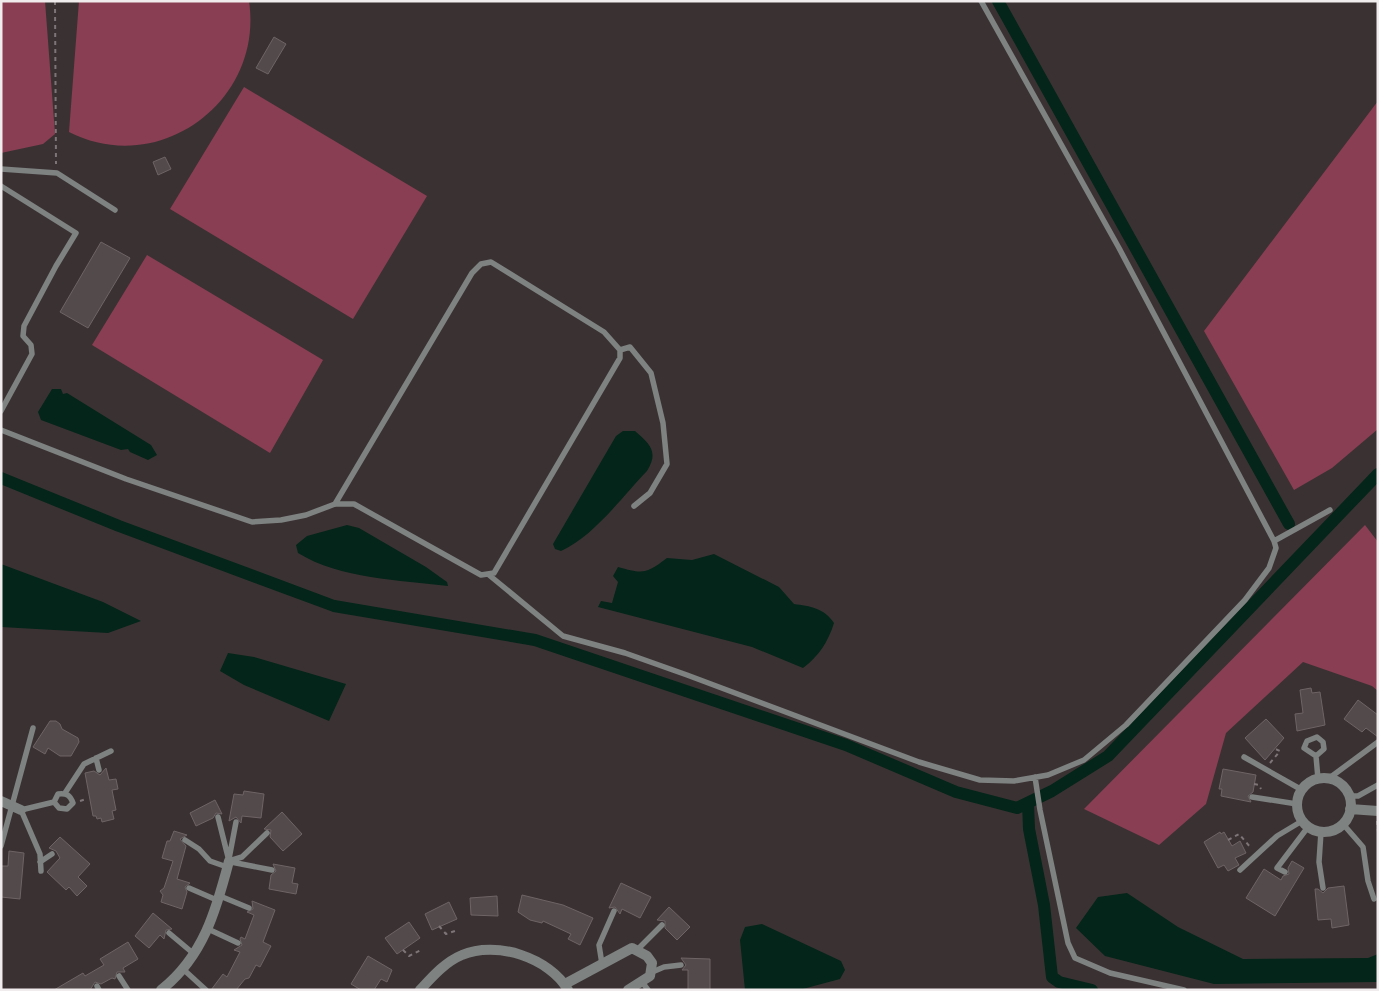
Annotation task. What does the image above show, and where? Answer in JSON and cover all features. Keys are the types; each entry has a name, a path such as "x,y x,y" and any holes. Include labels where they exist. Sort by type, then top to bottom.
{"street":[{"path":"1323,779 1341,785 1349,796 1350,809 1343,824 1336,830 1321,832 1305,824 1297,804 1302,790 1323,779"},
{"path":"1,801 17,808"},
{"path":"1350,809 1378,811"},
{"path":"161,990 183,969 194,955 208,929 228,864"},
{"path":"420,990 441,968 457,958 480,951 505,951 528,957 544,965 567,987 602,964 632,948 647,956 652,963 645,986 628,990"}],"lane":[{"path":"489,575 563,636 625,653 928,764 980,780 1014,781 1035,778 1048,775 1084,760 1126,725 1245,600 1270,568 1276,548 1274,541 1119,248 981,1"},
{"path":"1,169 57,173 115,210"},
{"path":"1,186 76,233 24,326 23,336 31,346 32,354 1,412"},
{"path":"1,430 126,479 252,522 281,520 306,515 335,504 354,504 481,575 489,575 494,573 620,358 620,350 604,332 491,262 480,264 472,273 335,504"},
{"path":"620,350 630,347 651,373 663,423 667,464 650,493 634,506"},
{"path":"1274,541 1330,510"},
{"path":"1,846 17,808 33,728"},
{"path":"1316,756 1323,779 1378,742"},
{"path":"65,793 84,764 111,751"},
{"path":"1244,757 1302,790"},
{"path":"96,758 99,770"},
{"path":"1035,778 1068,943 1075,958 1110,973 1184,990"},
{"path":"1349,796 1358,796 1378,785"},
{"path":"65,793 70,796 73,803 67,809 59,808 54,802 58,794 65,793"},
{"path":"1252,797 1297,804"},
{"path":"17,808 54,802"},
{"path":"17,808 40,854 41,871"},
{"path":"218,817 228,864"},
{"path":"228,864 236,822"},
{"path":"1240,870 1277,836 1305,824"},
{"path":"1285,872 1277,868 1305,824"},
{"path":"1343,824 1363,848 1368,881 1374,898"},
{"path":"1321,832 1319,862 1322,888"},
{"path":"228,864 242,857 267,833"},
{"path":"185,840 200,849 210,861 272,870"},
{"path":"40,862 52,854"},
{"path":"188,888 249,908"},
{"path":"602,964 599,944 614,911"},
{"path":"637,950 662,925"},
{"path":"208,929 238,943"},
{"path":"169,933 194,955"},
{"path":"650,973 664,967 682,965"},
{"path":"183,969 206,990"},
{"path":"119,976 128,990"}],"path":[{"path":"55,1 57,173"},
{"path":"1266,769 1280,751 1273,748"},
{"path":"1228,840 1239,834 1256,856"},
{"path":"439,926 446,934 455,931"},
{"path":"403,950 409,956 421,950"}],"shaded area":[{"path":"1,1 45,1 55,134 43,144 1,153"},
{"path":"79,1 249,1 249,37 240,70 222,99 198,121 169,137 137,145 103,144 69,132"},
{"path":"244,87 427,196 353,319 170,209"},
{"path":"1378,101 1378,429 1332,468 1294,490 1204,331"},
{"path":"147,255 323,360 270,453 92,345"},
{"path":"52,389 61,389 63,394 67,393 151,445 157,455 148,460 130,452 128,449 121,450 41,420 38,412"},
{"path":"623,431 635,431 649,444 652,459 647,471 585,536 561,551 555,549 553,544 616,436"},
{"path":"347,525 359,528 426,567 447,582 448,586 391,580 351,573 315,562 298,553 296,545 307,536"},
{"path":"1365,525 1378,542 1378,691 1372,686 1303,662 1226,733 1206,804 1159,845 1084,809"},
{"path":"714,554 779,587 794,604 821,611 834,623 822,648 803,668 752,647 598,607 601,601 612,603 618,582 613,576 618,567 633,571 644,571 649,570 667,558 692,560"},
{"path":"1,564 103,602 141,621 108,633 1,627"},
{"path":"228,653 254,657 346,684 329,721 244,685 220,671"},
{"path":"1127,893 1178,927 1243,959 1368,958 1378,954 1378,982 1214,984 1105,956 1076,928 1098,897"},
{"path":"762,924 841,961 845,970 840,979 799,990 745,990 740,940 745,927"}],"building":[{"path":"274,37 286,44 268,74 256,68"},
{"path":"165,157 171,169 158,175 153,162"},
{"path":"101,242 130,258 88,328 60,312"},
{"path":"1311,688 1312,693 1320,692 1325,725 1297,731 1295,714 1303,713 1300,690"},
{"path":"1358,700 1378,715 1378,737 1366,728 1362,732 1344,719"},
{"path":"1266,719 1284,738 1265,760 1245,738"},
{"path":"50,721 56,721 62,729 78,738 79,742 71,756 60,756 48,748 45,754 33,747"},
{"path":"106,768 109,780 116,779 118,789 112,790 116,810 112,811 114,819 102,822 101,818 97,819 96,816 93,816 85,773 94,771 100,775"},
{"path":"1223,769 1256,775 1253,792 1248,796 1251,802 1221,796 1222,789 1219,789"},
{"path":"244,791 264,794 261,818 242,816 241,823 236,817 229,821 234,794 243,795"},
{"path":"215,800 222,814 216,813 213,818 196,826 190,813"},
{"path":"282,812 302,834 283,851 270,837 271,830 264,829"},
{"path":"174,831 187,835 180,839 186,846 177,879 190,883 185,887 187,892 182,909 161,902 163,895 160,891 164,888 173,861 162,858 167,841 170,841"},
{"path":"1220,832 1221,834 1224,832 1232,846 1240,841 1246,853 1235,858 1239,865 1228,871 1224,865 1218,868 1204,842"},
{"path":"60,837 90,864 78,877 87,886 77,896 69,887 66,890 47,872 60,858 56,851 49,848"},
{"path":"9,851 24,853 20,899 1,897 1,866 8,866"},
{"path":"1292,861 1304,868 1275,916 1246,898 1264,869 1281,880 1283,876 1289,874 1288,868"},
{"path":"273,864 295,868 292,883 298,884 296,894 269,889 271,875 276,871"},
{"path":"621,883 651,897 640,918 622,909 620,914 615,907 609,908"},
{"path":"1344,886 1349,925 1332,928 1331,919 1318,920 1315,889 1323,893 1328,888"},
{"path":"522,895 563,905 593,918 580,945 568,939 571,934 543,921 542,923 530,920 518,912"},
{"path":"497,896 498,916 471,915 470,898"},
{"path":"252,901 275,910 263,942 271,946 260,967 256,965 249,978 245,979 236,990 211,990 223,974 227,977 240,952 234,950 242,945 240,939 241,937 245,939 254,915 247,912 253,909"},
{"path":"449,902 457,919 432,930 425,914"},
{"path":"669,907 690,927 677,940 665,928 665,921 657,920"},
{"path":"153,913 172,929 166,930 164,939 160,935 149,948 135,936"},
{"path":"409,922 420,938 397,954 385,938"},
{"path":"128,942 138,959 123,968 125,972 117,972 115,979 112,978 101,984 95,982 90,990 54,990 83,973 85,976 104,965 100,959"},
{"path":"368,956 392,970 387,982 381,979 374,990 361,990 351,984"},
{"path":"681,958 710,959 710,990 688,990 688,970 682,970 686,965"}],"waterway":[{"path":"998,1 1289,524"},
{"path":"1,478 119,526 334,606 535,640 846,745 956,792 1017,808 1052,791 1108,756 1378,474"},
{"path":"1028,803 1029,829 1044,905 1052,977 1059,982 1092,990"}]}
